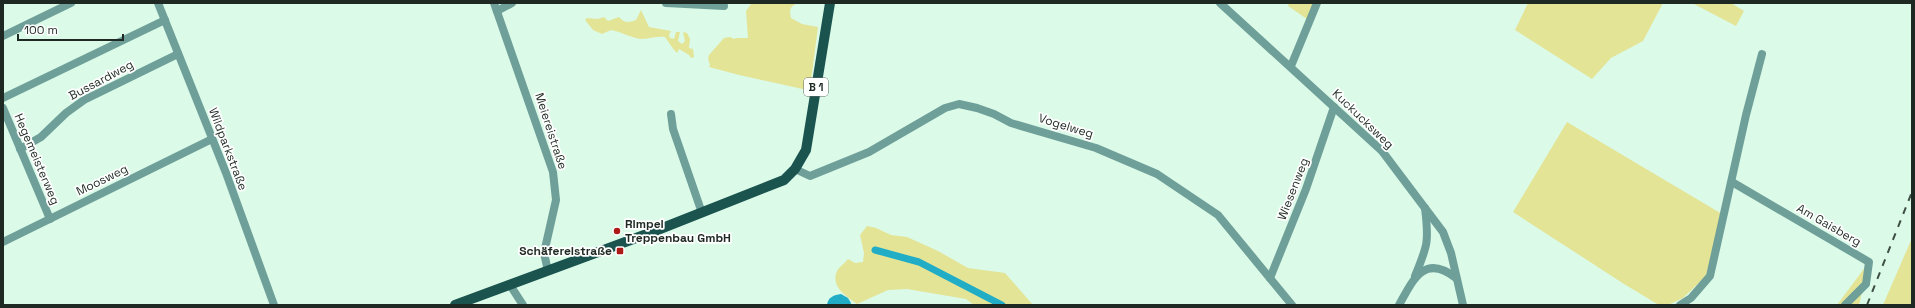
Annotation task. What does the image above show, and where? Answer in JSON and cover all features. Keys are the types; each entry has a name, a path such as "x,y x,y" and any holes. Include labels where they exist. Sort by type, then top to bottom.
{"main road":[{"name":"B 1","path":"455,305 702,213 784,180 796,170 806,150 830,3"}],"street":[{"path":"3,36 71,3"},
{"name":"Wildparkstraße","path":"158,3 212,139 274,305"},
{"name":"Meiereistraße","path":"494,3 553,172 556,200 544,253 548,271"},
{"path":"497,12 512,3"},
{"path":"666,3 724,6"},
{"name":"Kuckucksweg","path":"1220,3 1291,66 1382,151 1425,206 1443,232 1451,253 1456,278"},
{"path":"1291,66 1317,3"},
{"path":"3,98 165,20"},
{"name":"Bussardweg","path":"20,149 42,137 66,113 84,100 178,54"},
{"path":"1680,305 1691,298 1710,276 1746,115 1762,54"},
{"name":"Vogelweg","path":"796,170 810,176 869,152 945,108 959,104 977,108 994,114 1010,123 1096,148 1157,174 1218,215 1292,305"},
{"name":"Wiesenweg","path":"1270,278 1306,190 1334,107"},
{"name":"Hegemeisterweg","path":"3,108 50,219"},
{"path":"671,114 673,130 702,213"},
{"name":"Moosweg","path":"3,242 212,139"},
{"name":"Am Gaisberg","path":"1732,182 1869,262 1866,284 1845,305"},
{"path":"1399,305 1415,276 1427,248 1428,234 1425,206"},
{"path":"1415,276 1425,269 1446,270 1456,278 1463,305"},
{"path":"510,285 523,305"}],"shaded area":[{"path":"798,3 793,5 791,9 791,18 802,24 818,27 810,88 807,90 709,67 709,55 724,38 748,38 746,11 751,4"},
{"path":"1289,3 1314,3 1307,19 1288,6"},
{"path":"1528,3 1663,3 1643,41 1611,58 1592,79 1515,30"},
{"path":"1692,3 1731,3 1744,11 1736,26"},
{"path":"641,10 649,27 671,31 669,35 670,38 674,39 676,32 680,32 678,41 682,44 685,41 683,32 687,33 690,39 689,48 693,49 694,57 691,58 679,49 677,53 665,37 642,39 611,30 602,34 593,30 585,20 587,18 598,19 604,17 608,21 619,17 627,22 631,22 636,20"},
{"path":"1567,122 1722,214 1706,276 1683,298 1668,305 1659,305 1513,212"},
{"path":"867,226 876,228 891,235 907,237 938,251 968,268 1005,273 1033,305 974,305 966,299 907,289 888,290 857,304 841,291 835,277 837,271 848,259 855,263 863,262 864,253 860,235"},
{"path":"1912,238 1912,305 1883,305"},
{"path":"1869,262 1859,305 1837,305"}],"water":[{"path":"841,294 848,298 851,303 850,305 827,305 832,297"}],"waterway":[{"path":"875,250 919,262 1002,305"}],"railway":[{"path":"1867,305 1912,192"}],"place":[{"name":"Rimpel Treppenbau GmbH","path":"617,231"},
{"name":"Schäfereistraße","path":"620,251"}]}
